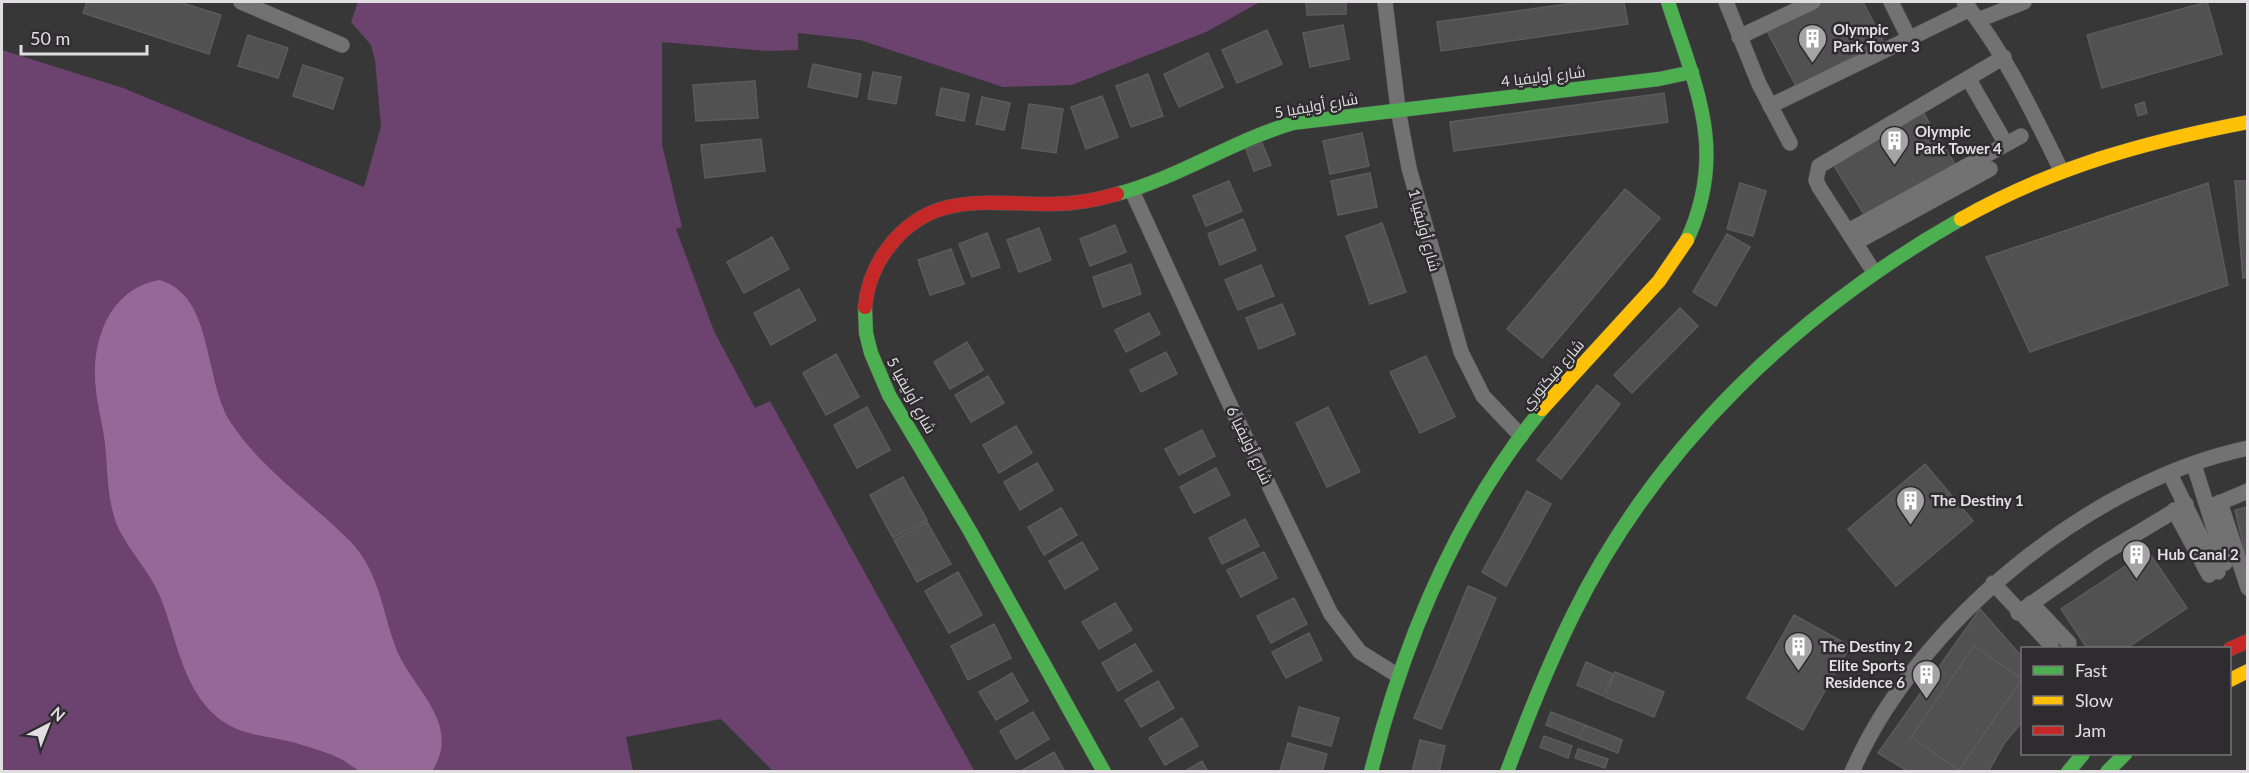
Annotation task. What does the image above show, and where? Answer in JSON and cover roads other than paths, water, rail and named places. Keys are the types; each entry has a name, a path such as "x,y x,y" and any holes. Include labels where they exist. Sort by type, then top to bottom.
{"street":[{"path":"241,2 342,45"},
{"name":"شارع أوليفيا 1","path":"1385,2 1398,109 1421,219 1461,352 1483,396 1521,436"},
{"name":"شارع فيكتوري","path":"1371,771 1397,675 1438,577 1487,487 1521,436 1580,366 1656,285 1692,227 1704,194 1708,160 1707,130 1692,72 1668,2"},
{"path":"1726,2 1770,106 1790,143"},
{"path":"1739,37 1813,2"},
{"path":"1891,2 1910,38"},
{"path":"1770,106 1971,10 2024,2"},
{"path":"1971,10 2004,57 2061,170"},
{"path":"1874,272 1819,187 1816,180 1819,166 2004,57"},
{"name":"شارع أوليفيا 4","path":"1398,109 1659,79 1692,72"},
{"path":"1968,78 2006,144"},
{"name":"شارع أوليفيا 5","path":"1104,771 984,553 886,387 870,351 865,311 874,269 886,249 902,231 921,217 942,207 965,202 1079,202 1132,191 1276,127 1398,109"},
{"path":"1507,771 1523,722 1550,657 1582,593 1619,532 1660,474 1706,419 1755,368 1833,302 1874,272 1956,221 2061,170 2164,140 2247,122"},
{"path":"1851,237 2021,136"},
{"path":"1851,237 1990,169"},
{"name":"شارع أوليفيا 6","path":"1132,191 1231,407 1331,614 1360,652 1397,675"},
{"path":"1852,771 1882,716 1915,668 1952,624 1993,583 2078,522 2170,474 2247,448"},
{"path":"2194,465 2247,588"},
{"path":"2170,474 2180,507 2218,570 2213,505"},
{"path":"2213,505 2247,490"},
{"path":"2024,608 2101,555 2180,507"},
{"path":"1993,583 2069,643"},
{"path":"2024,608 2051,645"},
{"path":"2231,648 2247,641"},
{"path":"2231,679 2247,671"},
{"path":"2068,771 2081,755"},
{"path":"2107,771 2123,755"}],"place":[{"name":"Olympic Park Tower 3","path":"1812,64"},
{"name":"Olympic Park Tower 4","path":"1894,166"},
{"name":"The Destiny 1","path":"1910,526"},
{"name":"Hub Canal 2","path":"2136,580"},
{"name":"The Destiny 2","path":"1799,672"},
{"name":"Elite Sports Residence 6","path":"1926,700"}]}
